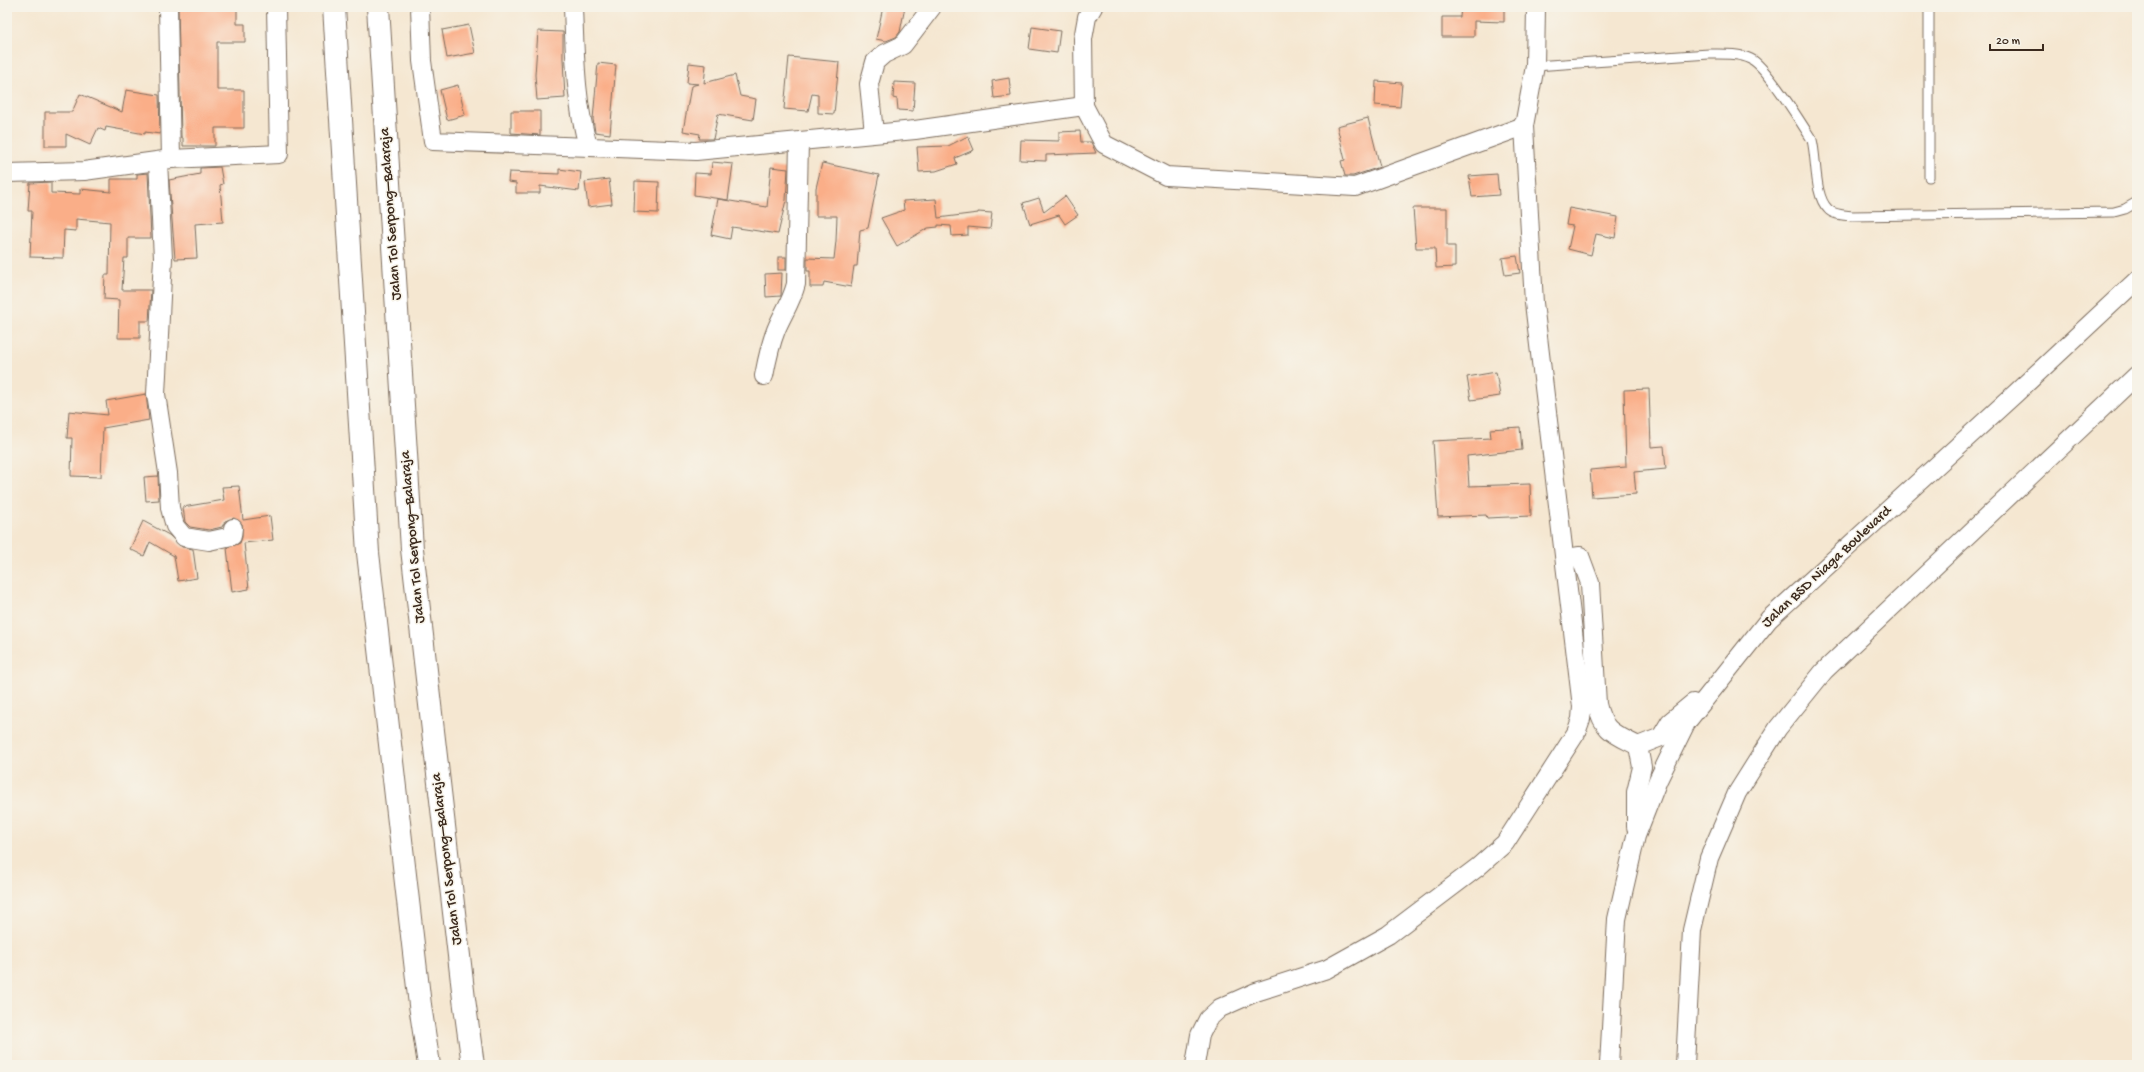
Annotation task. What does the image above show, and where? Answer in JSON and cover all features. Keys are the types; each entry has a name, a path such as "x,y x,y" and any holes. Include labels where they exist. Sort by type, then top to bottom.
{"highway":[{"path":"334,7 368,553 419,997 429,1065"},
{"name":"Jalan Tol Serpong–Balaraja","path":"378,7 412,549 473,1065"}],"street":[{"path":"168,7 163,258 156,394 168,473 170,508 175,526 184,538 209,541 232,536 233,528"},
{"path":"7,173 84,171 165,160 279,154 276,7"},
{"path":"420,7 422,61 433,141 696,151 916,130 1084,106"},
{"path":"573,7 579,100 588,146"},
{"path":"874,133 869,84 875,62 884,54 903,45 932,7"},
{"path":"1093,7 1087,17 1083,39 1084,106 1104,144 1166,176 1354,187 1524,126"},
{"path":"1195,1065 1200,1035 1208,1019 1220,1008 1256,992 1327,969 1388,935 1472,871 1505,842 1576,733 1581,718 1582,707 1534,303 1524,126 1535,66 1536,7"},
{"path":"764,376 770,347 776,329 792,301 796,284 798,142"},
{"name":"Jalan BSD Niaga Boulevard","path":"1609,1065 1618,919 1636,836 1658,780 1686,723 1769,619 2016,394 2137,280"},
{"path":"1685,1065 1692,930 1709,858 1737,793 1778,728 1824,671 2137,375"},
{"path":"1565,558 1580,556 1590,583 1597,704 1600,719 1610,732 1638,746 1661,737 1670,722 1716,685"},
{"path":"1636,836 1636,792 1642,767 1638,746"}],"lane":[{"path":"1929,7 1929,177"},
{"path":"1535,66 1709,54 1732,54 1752,59 1769,78 1812,140 1815,151 1821,198 1828,209 1834,213 1852,216 2114,212 2125,209 2137,202"}],"building":[{"path":"178,7 237,7 237,24 245,24 245,42 217,42 217,90 244,90 244,128 215,128 215,146 183,146 183,138 181,137"},
{"path":"883,7 905,7 900,32 896,37 886,41 876,39"},
{"path":"1461,7 1504,7 1504,22 1474,21 1474,37 1442,37 1442,17 1460,17"},
{"path":"469,25 475,53 447,58 442,30"},
{"path":"1032,27 1060,31 1057,53 1029,49"},
{"path":"538,31 563,32 565,98 537,100 535,75"},
{"path":"789,57 839,62 834,114 818,113 818,95 812,94 808,111 784,109"},
{"path":"598,63 616,65 610,134 595,132 593,119"},
{"path":"689,63 706,65 704,83 735,75 740,96 756,99 753,120 718,114 713,139 699,139 700,134 683,131 691,86 698,84 687,83"},
{"path":"1009,78 1011,96 994,98 992,81"},
{"path":"1376,81 1402,83 1400,107 1375,105"},
{"path":"894,82 915,83 913,111 898,110 897,99 893,98"},
{"path":"458,85 465,115 447,120 440,90"},
{"path":"126,90 159,95 160,134 145,132 145,134 106,127 105,131 98,128 90,145 66,134 66,146 45,146 45,112 72,112 80,94 122,112"},
{"path":"511,111 540,111 540,135 511,133"},
{"path":"1368,118 1380,167 1353,176 1345,176 1341,161 1345,160 1337,126"},
{"path":"1080,131 1081,142 1091,142 1096,153 1046,155 1046,161 1020,160 1021,140 1059,141 1059,132"},
{"path":"968,136 974,150 955,158 957,164 936,171 919,172 917,147 948,146"},
{"path":"712,162 733,164 728,200 694,195 695,173 711,174"},
{"path":"822,163 879,175 868,228 860,230 857,266 854,266 851,287 824,282 823,287 810,287 810,271 807,271 807,258 834,259 836,241 837,216 816,216 816,188"},
{"path":"220,167 223,184 220,185 223,222 195,224 197,258 175,259 169,180 200,174 200,168"},
{"path":"771,167 788,169 786,200 778,234 732,227 730,239 711,235 718,199 767,207"},
{"path":"559,169 581,172 579,191 540,186 540,193 516,193 516,183 508,182 509,172 559,174"},
{"path":"148,173 151,238 128,238 128,258 124,258 122,290 151,290 149,321 140,321 140,338 118,338 119,300 104,299 105,275 109,275 110,222 76,219 76,231 64,230 63,258 30,257 32,211 28,211 30,183 51,182 51,193 80,194 80,189 111,192 111,179 137,179 137,174"},
{"path":"1497,174 1499,195 1472,197 1469,176"},
{"path":"609,179 612,204 588,207 585,182"},
{"path":"635,181 659,182 658,213 634,212"},
{"path":"1065,196 1078,215 1065,224 1059,215 1030,224 1023,203 1039,198 1044,212"},
{"path":"936,199 938,218 978,212 992,213 990,229 968,227 968,235 952,236 951,226 938,225 938,227 928,228 897,246 881,218 904,210 903,201"},
{"path":"1413,208 1447,208 1447,246 1455,246 1455,267 1436,268 1435,248 1416,248"},
{"path":"1569,208 1618,217 1615,238 1596,234 1591,255 1568,249 1573,226 1566,225"},
{"path":"1517,256 1520,273 1505,275 1502,258"},
{"path":"778,257 786,257 786,270 778,270"},
{"path":"782,273 781,296 766,297 765,274"},
{"path":"1496,372 1500,396 1471,400 1467,377"},
{"path":"1649,389 1651,447 1664,446 1666,469 1634,472 1636,494 1592,497 1590,470 1626,467 1624,390"},
{"path":"146,394 149,420 103,428 101,477 71,476 72,438 67,438 69,411 108,415 106,401"},
{"path":"1520,427 1522,450 1467,456 1469,486 1530,484 1531,516 1487,518 1486,515 1438,517 1433,441 1491,438 1490,429"},
{"path":"158,476 159,500 146,501 144,477"},
{"path":"239,486 243,520 270,516 273,540 244,543 249,589 232,592 227,548 240,543 242,537 242,524 234,518 225,521 222,527 209,530 190,527 185,522 183,507 224,500 222,487"},
{"path":"143,521 169,535 182,547 193,549 197,578 178,581 174,556 150,542 144,556 130,549"}]}
